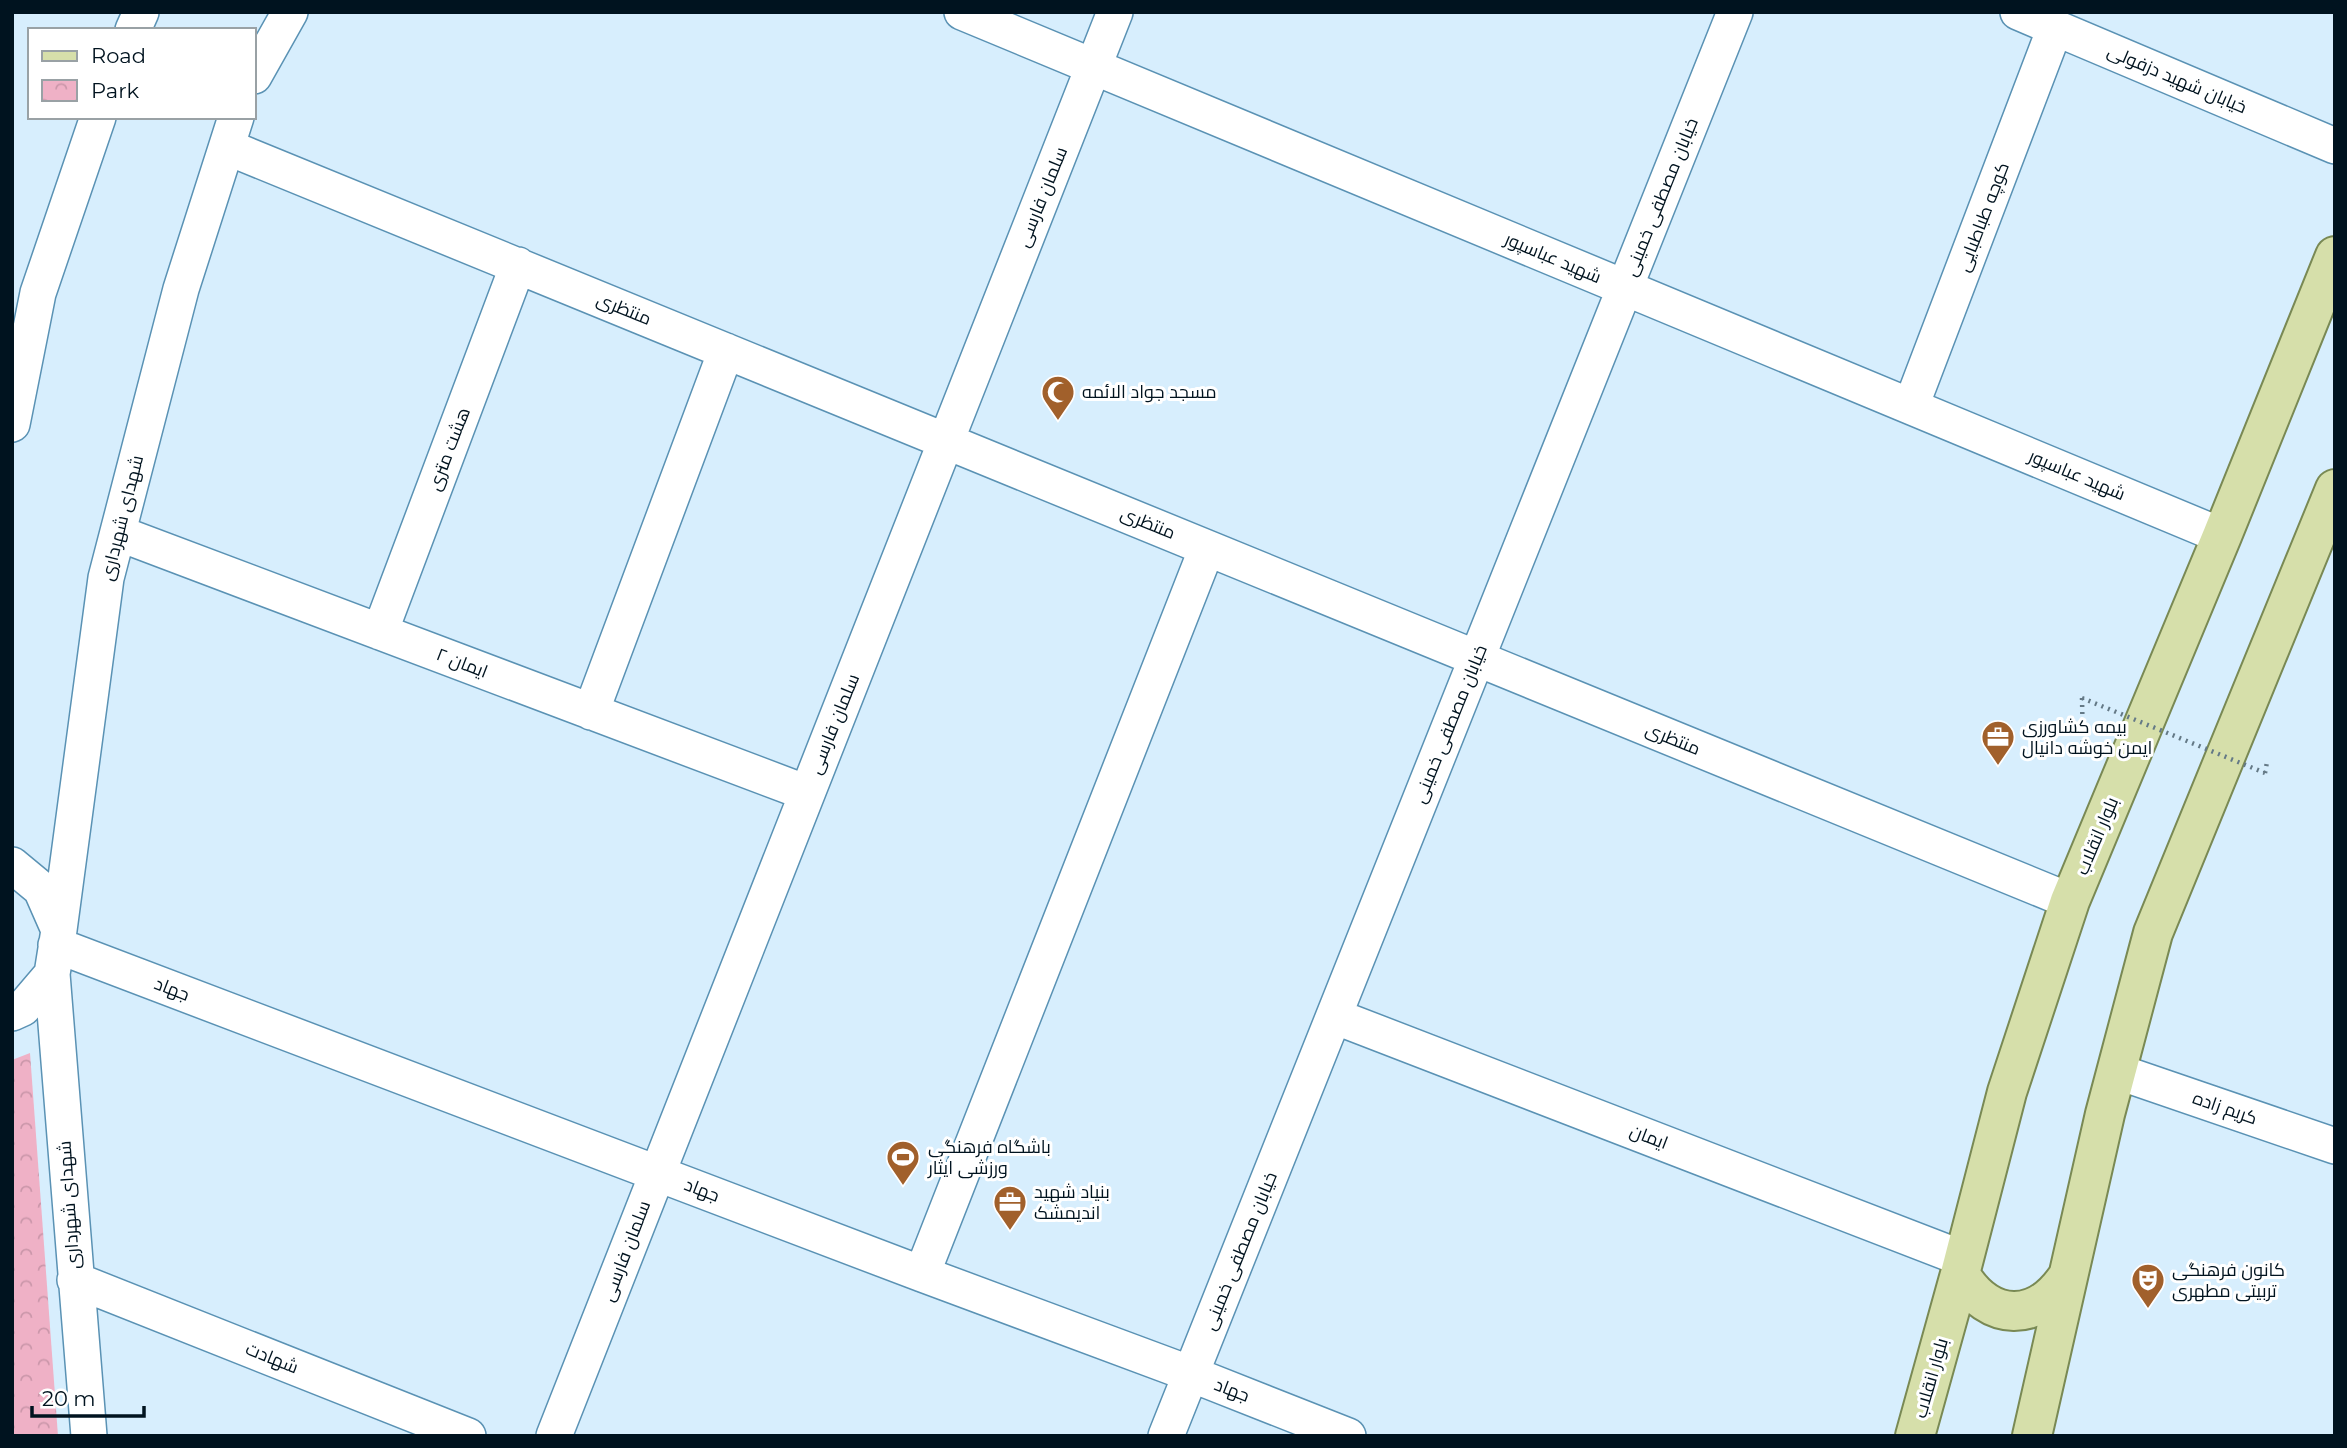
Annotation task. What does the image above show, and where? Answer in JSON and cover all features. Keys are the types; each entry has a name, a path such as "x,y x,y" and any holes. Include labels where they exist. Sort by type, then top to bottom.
{"main road":[{"name":"بلوار انقلاب","path":"1914,1436 2007,1092 2070,901 2335,256"},
{"path":"2032,1436 2116,1071 2152,933 2335,489"},
{"path":"1962,1266 1970,1291 1986,1304 2004,1310 2024,1310 2042,1304 2058,1292 2068,1276"}],"street":[{"path":"256,72 290,12"},
{"name":"شهید عباسپور","path":"962,12 2222,536"},
{"name":"سلمان فارسی","path":"554,1436 1115,12"},
{"name":"خیابان مصطفی خمینی","path":"1166,1436 1735,12"},
{"name":"خیابان شهید دزفولی","path":"2018,12 2335,146"},
{"name":"کوچه طباطبایی","path":"1912,407 2055,28"},
{"path":"12,424 38,293 97,119"},
{"name":"منتظری","path":"231,132 518,265 2070,901"},
{"name":"شهدای شهرداری","path":"89,1436 75,1280 56,950 106,578 181,289 231,132"},
{"name":"هشت متری","path":"380,632 518,265"},
{"path":"591,712 726,351"},
{"name":"ایمان ۲","path":"117,533 807,793"},
{"path":"922,1274 1207,548"},
{"path":"12,865 41,889 56,950 23,1008 12,1013"},
{"name":"جهاد","path":"56,950 657,1173 1348,1436"},
{"name":"ایمان","path":"1334,1016 1962,1266"},
{"name":"کریم زاده","path":"2116,1071 2335,1146"},
{"name":"شهادت","path":"75,1280 468,1436"}],"path":[{"path":"2083,748 2082,698 2265,774"}],"green space":[{"path":"30,1053 58,1436 12,1436 12,1060"}],"place":[{"name":"مسجد جواد الائمه","path":"1058,422"},
{"name":"بیمه کشاورزی ایمن خوشه دانیال","path":"1998,767"},
{"name":"باشگاه فرهنگی ورزشی ایثار","path":"903,1187"},
{"name":"بنیاد شهید اندیمشک","path":"1010,1232"},
{"name":"کانون فرهنگی تربیتی مطهری","path":"2148,1310"}]}
